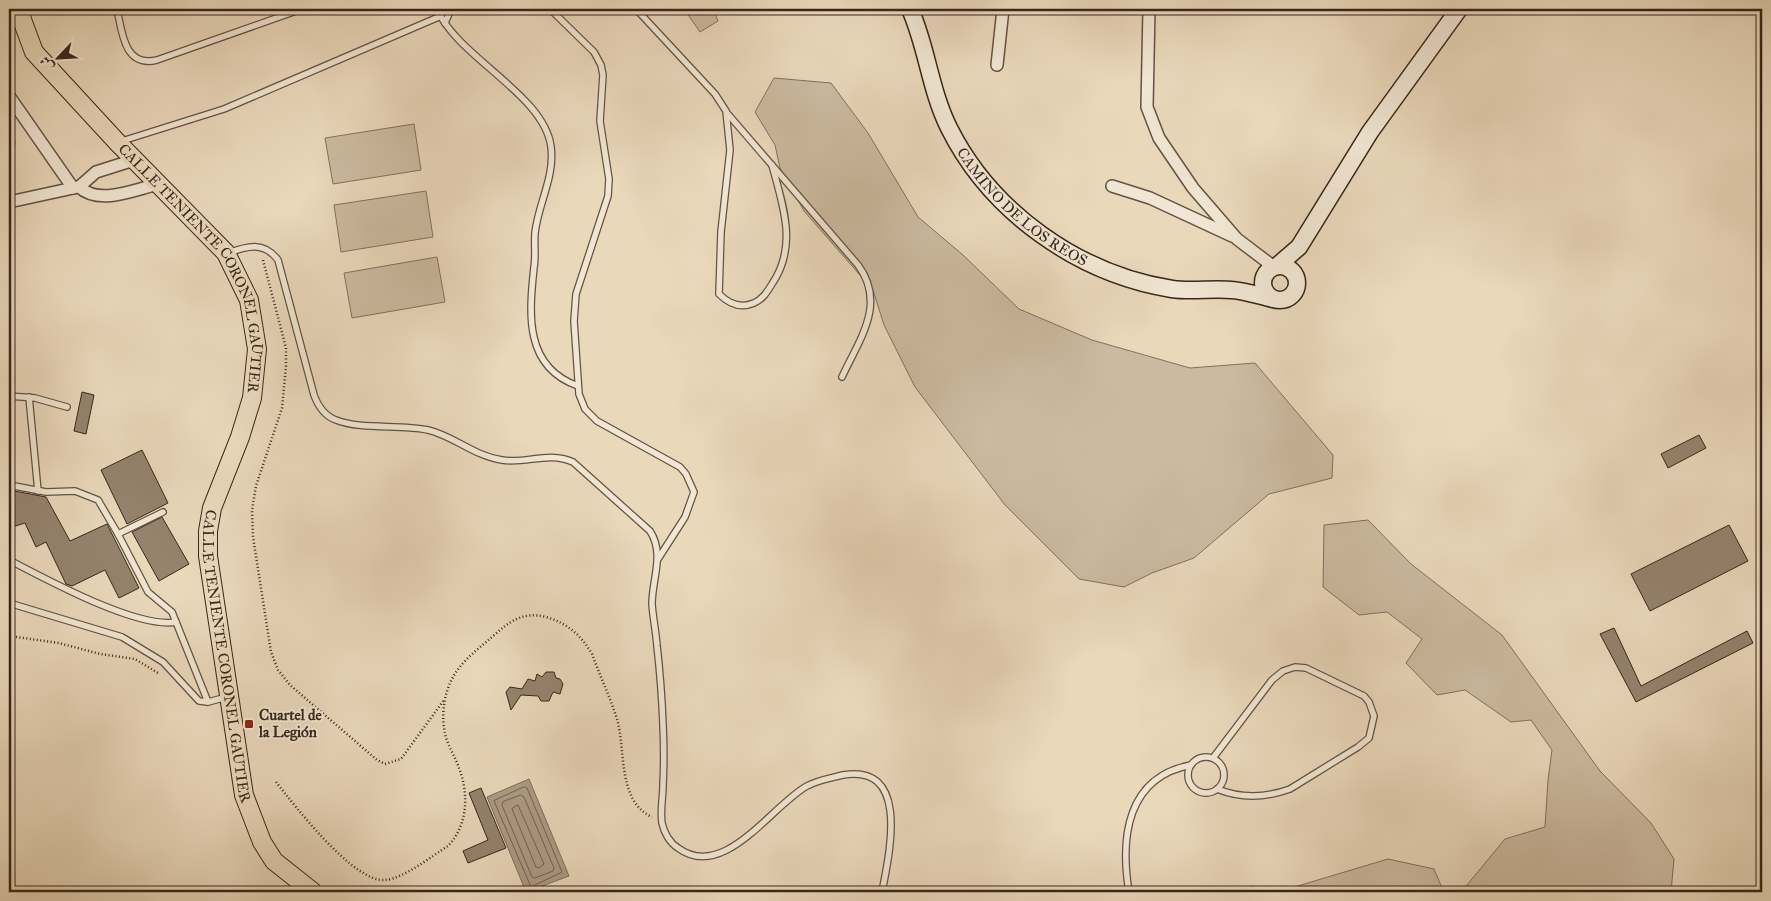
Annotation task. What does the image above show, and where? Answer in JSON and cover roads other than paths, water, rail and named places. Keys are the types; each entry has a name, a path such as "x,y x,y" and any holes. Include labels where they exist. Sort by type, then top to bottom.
{"main road":[{"name":"CALLE TENIENTE CORONEL GAUTIER","path":"18,9 34,52 134,160 226,254 249,300 257,349 252,398 240,437 212,508 208,531 208,556 222,662 244,795 262,842 274,861 313,892"}],"street":[{"name":"CAMINO DE LOS REOS","path":"910,9 921,39 932,84 948,127 973,168 1004,205 1062,248 1127,277 1172,289 1232,290 1273,299"},
{"path":"997,64 1003,9"},
{"path":"1149,9 1147,107 1159,138 1173,161 1237,239 1272,269 1290,270 1295,275"},
{"path":"1272,269 1263,281 1264,288 1273,299 1285,300 1295,292 1297,283 1295,275 1304,239 1370,132 1459,9"},
{"path":"9,96 76,188 88,194 99,196 159,184"},
{"path":"9,202 76,188 96,172 134,160"},
{"path":"1112,186 1150,198 1237,239"},
{"name":"CAMINO DE LOS REOS","path":"1232,290 1272,269 1292,255 1304,239"}],"lane":[{"path":"117,9 126,48 135,58 146,61 157,60 302,9"},
{"path":"437,9 445,23 531,108 546,130 551,157 550,176 535,232 535,264 530,298 532,323 540,355 548,368 564,382 578,386"},
{"path":"445,23 451,9"},
{"path":"550,9 594,52 602,75 600,121 609,179 608,196 602,222 576,294 574,320 578,386 582,402 591,415 680,467 691,483 694,492 685,517 657,561"},
{"path":"636,9 715,94 726,111 858,266 868,282 872,299 870,315 842,377"},
{"path":"117,142 224,109 441,16"},
{"path":"726,111 730,150 721,232 719,294 732,304 749,305 761,299 775,281 783,264 786,251 787,226 772,165"},
{"path":"226,254 248,246 259,246 269,250 280,266 314,396 325,413 345,422 415,428 437,432 469,450 497,459 517,461 547,456 564,458 573,462 650,531 657,546 652,605 663,725 662,822 669,840 675,847 692,856 710,856 749,835 807,786 858,773 881,786 891,808 889,850 882,892"},
{"path":"9,396 29,397 67,407"},
{"path":"29,397 38,491"},
{"path":"9,485 38,491 75,491 90,496 104,509 148,592 168,608 176,622 208,702"},
{"path":"118,534 163,512"},
{"path":"9,560 75,592 147,621 162,624 176,622"},
{"path":"9,603 122,637 163,662 176,674 194,697 208,702 229,696"},
{"path":"1213,758 1272,680 1290,668 1306,668 1364,696 1372,709 1374,724 1364,743 1290,789 1252,797 1217,789"},
{"path":"1130,892 1125,857 1126,839 1135,804 1144,790 1159,777 1180,767 1192,765 1201,758 1213,758 1219,762 1224,773 1222,785 1206,793 1194,788 1189,777 1192,765"},
{"path":"1759,892 1762,887"}],"water":[{"path":"529,779 569,876 526,892 487,797"}],"place":[{"name":"Cuartel de la Legión","path":"249,724"}]}
